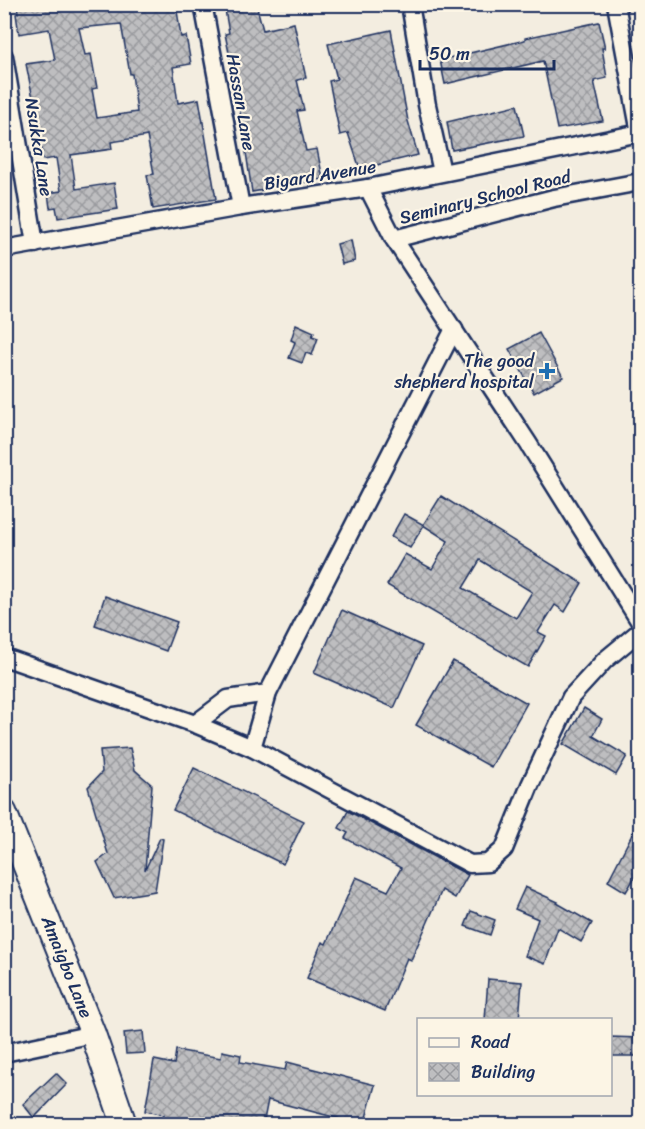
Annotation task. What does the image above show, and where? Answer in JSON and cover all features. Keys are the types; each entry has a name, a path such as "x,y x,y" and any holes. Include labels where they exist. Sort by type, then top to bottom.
{"main road":[{"name":"Amaigbo Lane","path":"4,812 93,1034 124,1125"}],"street":[{"name":"Hassan Lane","path":"203,4 241,207"},
{"path":"410,4 442,172"},
{"path":"616,4 640,133"},
{"name":"Nsukka Lane","path":"4,56 35,244"},
{"name":"Bigard Avenue","path":"4,249 241,207 368,188 640,133"},
{"name":"Seminary School Road","path":"368,188 394,239 554,198 640,182"},
{"path":"394,239 454,328 640,622"},
{"path":"252,748 268,693 454,328"},
{"path":"4,657 195,724 252,748 470,864 488,863 504,849 530,785 571,697 605,660 640,631"},
{"path":"195,724 228,699 268,693"},
{"path":"4,1053 93,1034"}],"building":[{"path":"17,4 176,4 181,37 186,36 191,64 173,67 178,103 199,99 216,199 153,209 147,175 154,174 147,136 111,142 112,149 71,155 76,189 114,183 118,209 58,218 56,207 50,208 48,193 61,191 56,158 43,160 26,64 55,60 49,29 19,34 16,14 18,13","holes":["121,24 130,74 132,74 137,112 97,118 92,89 97,88 91,54 85,55 79,28"]},
{"path":"224,4 256,4 263,30 294,23 306,78 297,80 304,110 297,111 306,151 317,149 323,179 252,192 236,86 225,34 229,33"},
{"path":"599,22 605,48 602,48 607,78 594,81 603,121 557,129 543,61 445,84 440,60"},
{"path":"391,30 408,121 418,155 360,169 348,133 340,135 329,81 337,79 328,44"},
{"path":"517,105 524,136 452,150 447,122"},
{"path":"351,240 355,261 342,264 337,244"},
{"path":"296,324 314,332 312,336 318,338 312,355 306,353 302,363 289,358 295,342 291,340"},
{"path":"539,333 563,377 534,393 509,349"},
{"path":"441,496 582,583 565,612 555,605 538,632 546,636 528,667 387,585 405,554 432,569 448,541 423,525","holes":["480,560 532,592 516,618 463,588"]},
{"path":"404,514 424,525 410,548 391,537"},
{"path":"105,596 177,622 166,651 95,625"},
{"path":"342,610 422,646 394,708 314,673"},
{"path":"453,661 527,703 491,767 416,725"},
{"path":"584,708 602,719 593,736 627,756 616,775 563,744"},
{"path":"130,748 135,770 152,785 145,870 160,838 163,839 155,891 114,898 97,862 108,854 88,787 102,772 100,750"},
{"path":"194,768 304,821 283,864 173,810"},
{"path":"348,811 468,875 455,898 442,890 411,960 407,958 385,1011 307,978 322,942 326,944 356,877 388,891 401,868 345,838 348,833 339,828"},
{"path":"640,819 640,878 636,875 626,892 608,881"},
{"path":"525,887 558,902 592,923 581,942 558,928 545,964 525,956 538,919 515,909"},
{"path":"471,911 495,920 490,935 465,926"},
{"path":"488,979 522,982 519,1018 485,1018"},
{"path":"143,1031 145,1053 126,1054 124,1033"},
{"path":"612,1037 640,1038 640,1056 612,1056"},
{"path":"176,1050 221,1058 222,1051 241,1055 240,1062 285,1070 287,1062 375,1085 364,1125 268,1100 263,1125 162,1125 164,1115 145,1111 154,1060 174,1064"},
{"path":"56,1073 67,1084 34,1118 23,1104"}],"place":[{"name":"The good shepherd hospital","path":"547,371"}]}
